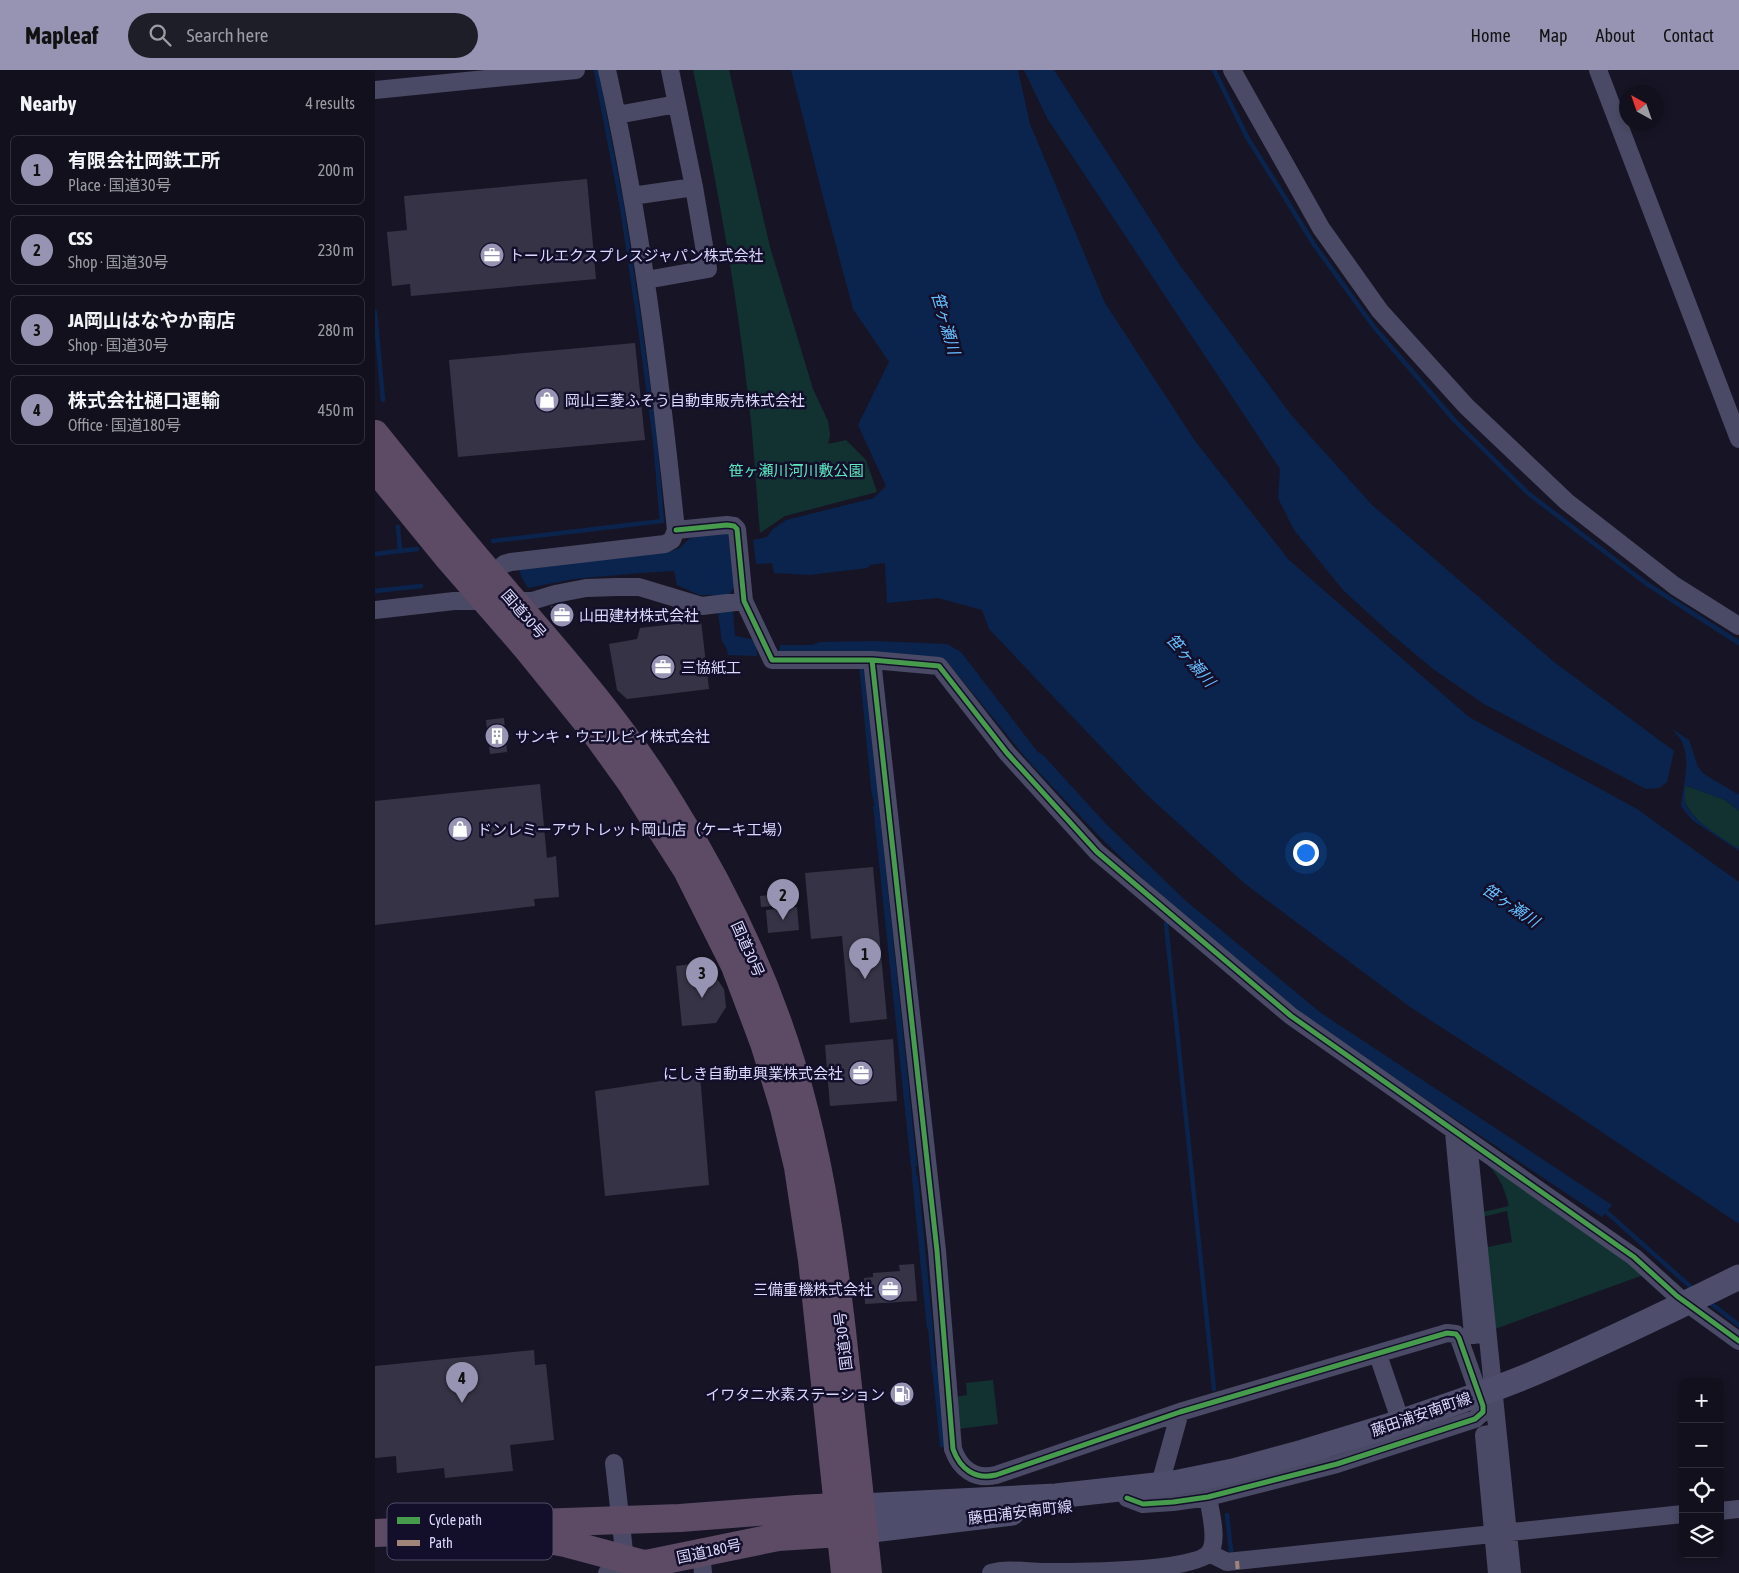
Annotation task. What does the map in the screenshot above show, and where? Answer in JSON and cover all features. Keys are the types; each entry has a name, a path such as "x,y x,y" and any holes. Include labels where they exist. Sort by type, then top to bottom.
{"highway":[{"name":"国道30号","path":"375,434 525,646 588,723 630,781 687,870 735,966 751,1005 784,1108 798,1167 851,1520 868,1573"},
{"name":"国道30号","path":"375,468 484,588 513,601 608,716 670,802 705,861 755,960 784,1039 804,1106 817,1164 833,1260 851,1520 845,1573"},
{"name":"国道180号","path":"553,1522 680,1518 851,1520"},
{"name":"国道180号","path":"553,1541 616,1566 702,1563 778,1537 799,1535 851,1520"}],"street":[{"path":"375,90 576,70"},
{"path":"375,610 454,601 484,588 504,564 511,562 665,544 672,540 676,530 662,392 632,196 607,70"},
{"path":"646,280 708,269 694,186 670,70"},
{"path":"1232,70 1321,228 1380,311 1466,406 1567,502 1675,586 1739,626"},
{"path":"1598,70 1739,439"},
{"path":"617,115 677,104"},
{"path":"632,196 694,186"},
{"path":"676,530 727,525 734,526 737,529 742,569 738,602 772,660 865,660 939,666 1007,753 1097,852 1291,1016 1634,1257 1677,1296 1739,1341"},
{"path":"513,601 532,601 586,588 639,587 693,604 712,605 738,602"},
{"path":"865,660 937,1251 953,1449 957,1460 963,1467 972,1472 989,1477 1180,1412 1378,1355 1447,1333 1456,1334 1483,1406 1483,1412 1475,1419 1337,1464 1208,1497 1143,1504 1127,1498"},
{"path":"1461,1137 1487,1336 1497,1433 1500,1533 1497,1573"},
{"name":"藤田浦安南町線","path":"851,1520 1167,1484 1303,1452 1455,1403 1530,1374 1626,1332 1739,1277"},
{"path":"1461,1345 1487,1336"},
{"path":"1378,1355 1408,1441"},
{"path":"1167,1484 1180,1412"},
{"path":"614,1463 621,1520 616,1566"},
{"name":"藤田浦安南町線","path":"851,1520 1075,1506 1154,1492 1167,1484"},
{"path":"991,1573 1007,1570 1063,1572 1153,1568 1198,1560 1209,1553 1213,1541 1208,1497"},
{"path":"1724,1511 1739,1509"},
{"path":"1209,1553 1231,1561 1679,1514"},
{"path":"1500,1533 1512,1573"}],"green space":[{"name":"笹ヶ瀬川河川敷公園","path":"693,70 729,70 770,247 813,389 828,421 830,435 828,444 846,440 866,460 877,492 785,516 760,533 752,430 738,314 710,151"},
{"path":"1687,786 1725,800 1739,811 1739,849 1709,830 1696,818 1685,801 1685,788"},
{"path":"1488,1165 1646,1274 1492,1330 1479,1213 1509,1206 1496,1174","holes":["1507,1211 1512,1242 1488,1247 1482,1217"]},
{"path":"993,1380 998,1424 958,1429 955,1397 967,1395 966,1383"}],"water":[{"name":"笹ヶ瀬川","path":"791,70 1018,70 1030,124 1105,303 1195,441 1289,560 1469,717 1637,809 1739,882 1739,1224 1566,1108 1410,1007 1244,883 1146,794 989,629 982,610 938,598 887,603 885,563 870,565 867,568 809,575 774,573 772,563 756,564 753,540 767,537 772,530 786,520 874,498 886,486 858,425 889,362 853,309"},
{"path":"1024,70 1054,70 1179,264 1292,416 1372,505 1554,662 1674,751 1667,782 1659,788 1646,789 1484,704 1433,669 1344,591 1294,530 1278,498 1280,469 1047,118"},
{"path":"704,533 729,534 740,579 730,593 730,597 715,600 715,595 699,595 677,585 674,571 574,579 528,588 518,567 621,558 675,550 689,539"},
{"path":"733,611 735,636 756,640 757,656 728,655 722,641 718,613"},
{"path":"875,641 947,644 961,652 1037,751 1044,756 1106,824 1186,901 1321,1013 1612,1205 1602,1217 1313,1024 1161,896 1100,837 1030,763 944,658 779,655 780,645"},
{"path":"859,666 864,666 879,797 872,797"},
{"path":"1672,729 1689,740 1698,767 1704,774 1739,795 1739,811 1725,800 1687,786 1685,788 1685,801 1693,815 1708,828 1739,849 1739,851 1692,820 1681,806 1686,774 1686,757 1681,740"},
{"path":"879,805 917,1166 911,1166 873,806"},
{"path":"918,1176 933,1329 927,1329 912,1177"},
{"path":"938,1365 946,1447 940,1447 932,1366"}],"building":[{"name":"トールエクスプレスジャパン株式会社","path":"587,179 596,279 411,296 410,284 392,286 387,232 407,230 404,196"},
{"name":"岡山三菱ふそう自動車販売株式会社","path":"635,343 645,440 458,457 449,360"},
{"name":"山田建材株式会社","path":"568,604 570,623 562,623 550,606"},
{"path":"701,621 709,689 627,699 617,690 609,644 637,639 640,628"},
{"name":"サンキ・ウエルビイ株式会社","path":"504,718 507,752 490,754 486,720"},
{"name":"ドンレミーアウトレット岡山店（ケーキ工場）","path":"540,784 547,858 556,856 559,897 534,899 535,906 375,925 375,801"},
{"path":"873,867 887,1019 850,1023 842,936 811,939 805,873"},
{"path":"783,894 784,905 761,907 760,896"},
{"path":"797,907 799,930 768,933 766,910"},
{"path":"705,962 724,989 726,1007 716,1023 682,1026 676,966"},
{"name":"にしき自動車興業株式会社","path":"893,1039 897,1101 830,1106 825,1045"},
{"path":"700,1075 709,1185 605,1196 595,1091"},
{"name":"三備重機株式会社","path":"914,1264 917,1301 865,1304 864,1278 873,1277 873,1273 900,1271 899,1265"},
{"path":"534,1350 535,1365 546,1364 554,1440 510,1445 513,1471 445,1478 444,1468 397,1473 396,1456 375,1458 375,1366"}],"waterway":[{"path":"493,541 662,521 655,440 641,334 622,207 596,70"},
{"path":"1214,70 1247,137 1315,246 1374,327 1455,421 1529,494 1647,584 1739,643"},
{"path":"375,312 383,400"},
{"path":"398,527 400,551"},
{"path":"375,554 417,549"},
{"path":"375,591 421,586"},
{"path":"875,793 877,810"},
{"path":"1166,924 1214,1389"},
{"path":"913,1161 915,1181"},
{"path":"1602,1208 1693,1289"},
{"path":"1709,1302 1739,1325"},
{"path":"930,1325 934,1370"},
{"path":"1227,1515 1232,1559"}],"marked path":[{"path":"1237,1561 1238,1573"}],"cycle path":[{"path":"676,530 727,525 734,526 737,529 744,601 772,660 872,660 937,1251 953,1449 964,1467 981,1476 996,1475 1180,1412 1447,1333 1456,1334 1459,1338 1483,1406 1483,1412 1475,1419 1337,1464 1208,1497 1143,1504 1127,1498"},
{"path":"872,660 939,666 1007,753 1097,852 1291,1016 1634,1257 1677,1296 1739,1341"}],"place":[{"name":"トールエクスプレスジャパン株式会社","path":"492,255"},
{"name":"岡山三菱ふそう自動車販売株式会社","path":"547,400"},
{"name":"山田建材株式会社","path":"562,615"},
{"name":"三協紙工","path":"663,667"},
{"name":"サンキ・ウエルビイ株式会社","path":"497,736"},
{"name":"ドンレミーアウトレット岡山店（ケーキ工場）","path":"460,829"},
{"name":"CSS","path":"783,920"},
{"name":"有限会社岡鉄工所","path":"865,979"},
{"name":"JA岡山はなやか南店","path":"702,998"},
{"name":"にしき自動車興業株式会社","path":"861,1073"},
{"name":"三備重機株式会社","path":"890,1289"},
{"name":"イワタニ水素ステーション","path":"902,1394"},
{"name":"株式会社樋口運輸","path":"462,1403"}]}
